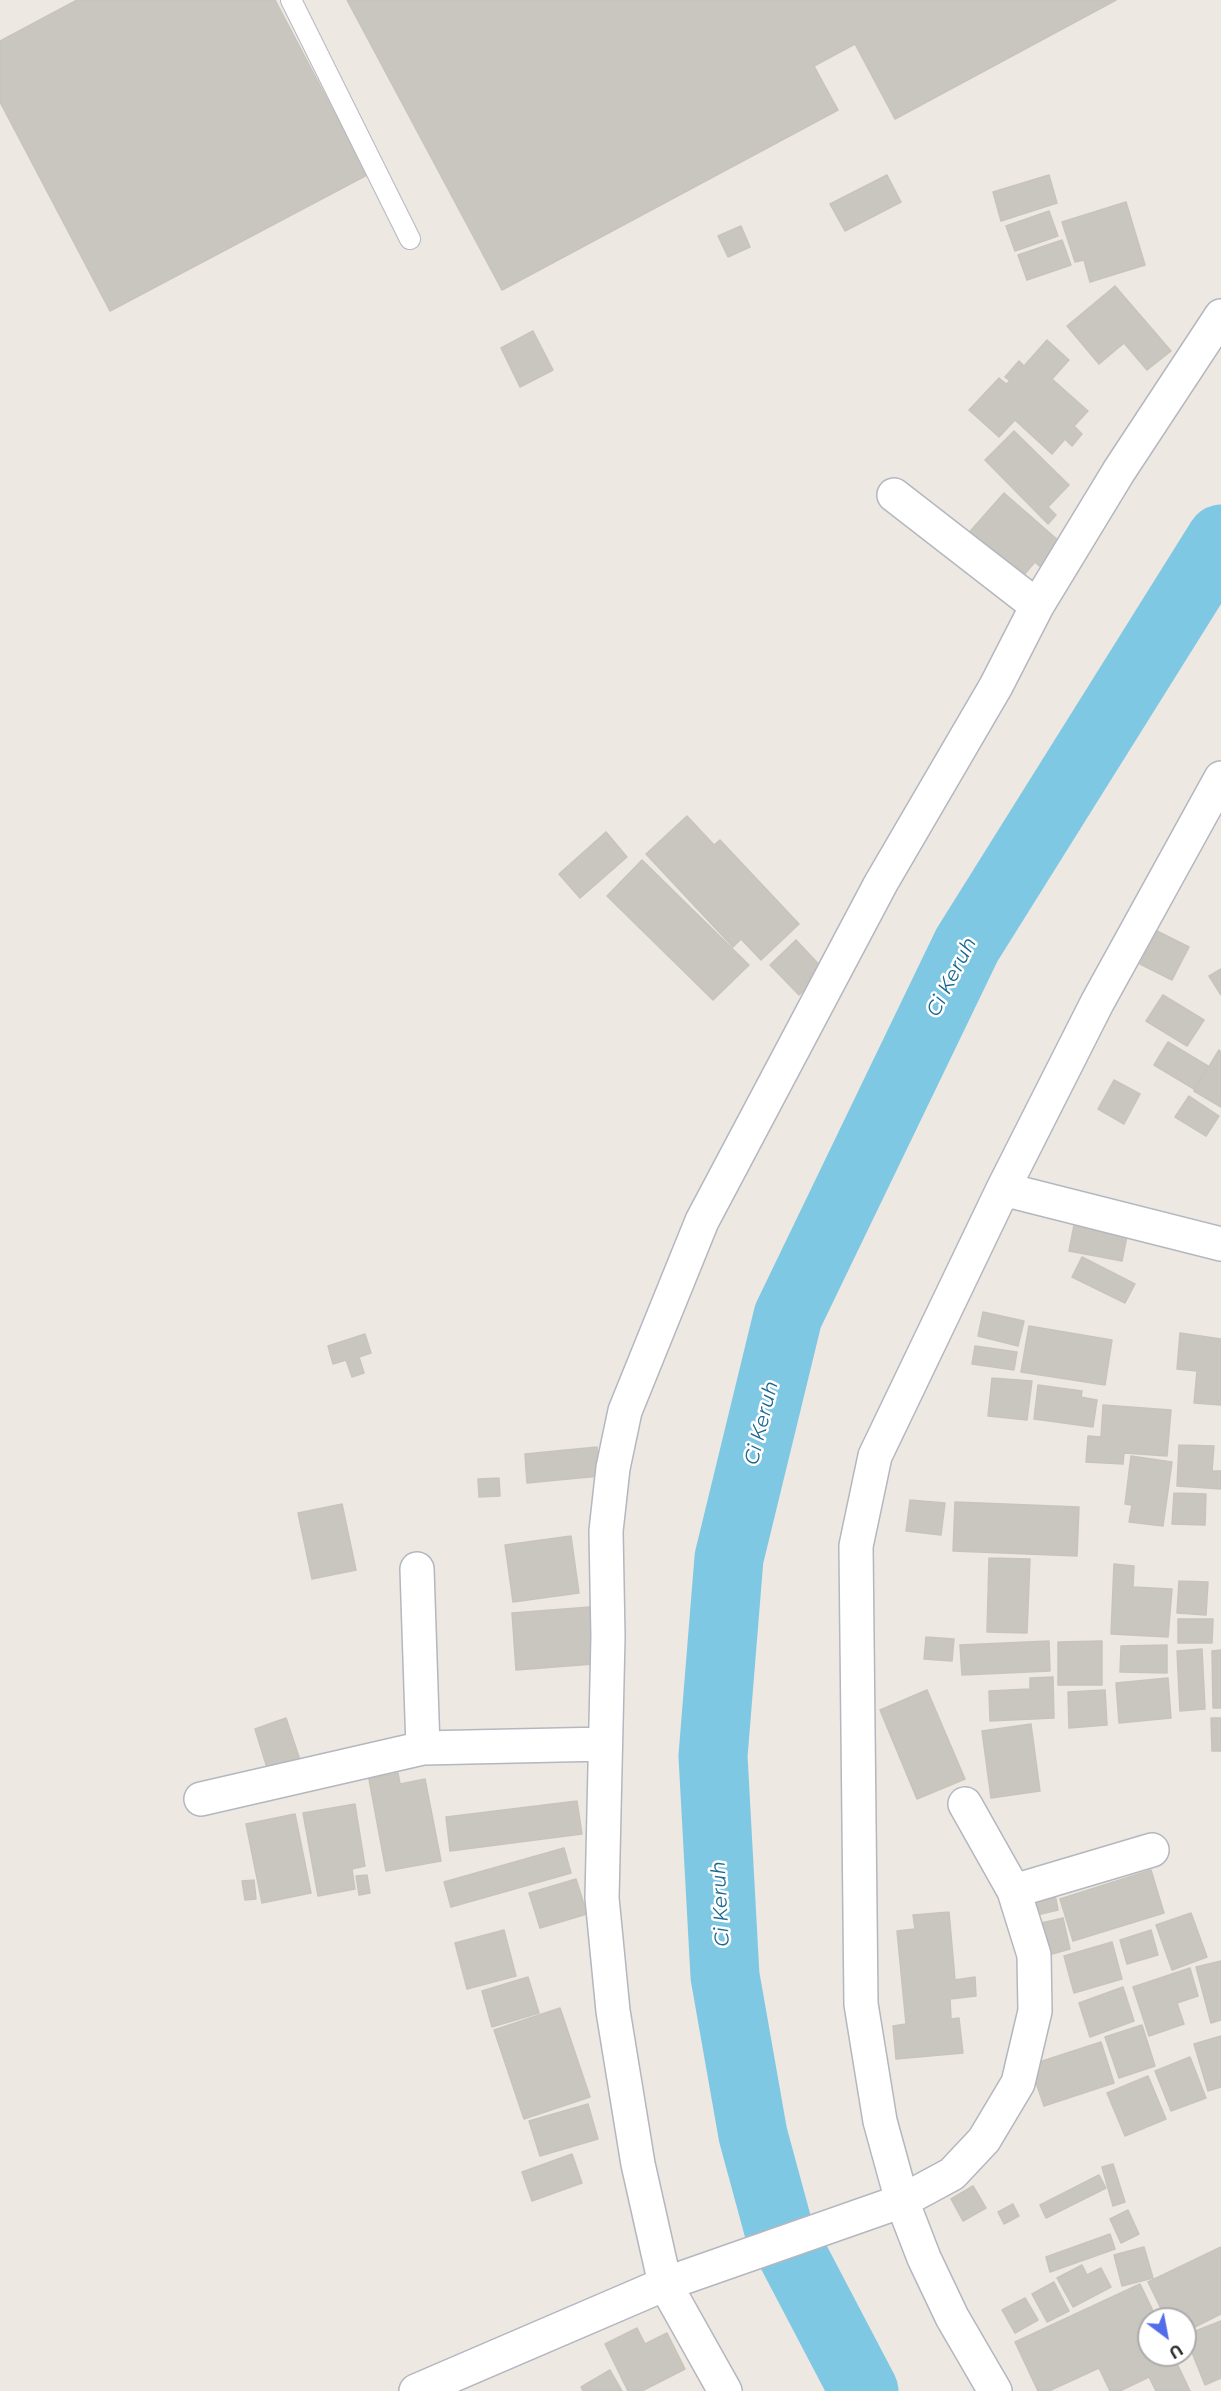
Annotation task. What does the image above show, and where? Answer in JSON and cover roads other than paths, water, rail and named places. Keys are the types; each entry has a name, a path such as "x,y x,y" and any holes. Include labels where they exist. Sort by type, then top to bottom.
{"street":[{"path":"725,2391 665,2284 638,2164 613,2011 602,1898 608,1637 606,1531 613,1468 625,1411 702,1221 881,883 996,686 1036,606 1119,471 1221,316"},
{"path":"894,495 1036,606"},
{"path":"995,2391 952,2317 924,2258 902,2201 880,2121 861,2004 856,1546 875,1456 1003,1189 1097,1003 1221,778"},
{"path":"1003,1189 1221,1244"},
{"path":"417,1569 423,1748"},
{"path":"201,1799 423,1748 605,1744"},
{"path":"416,2391 665,2284 902,2201 952,2174 984,2140 1018,2083 1035,2011 1034,1955 1014,1891 965,1804"},
{"path":"1014,1891 1152,1850"}],"lane":[{"path":"291,0 410,238"}],"waterway":[{"name":"Ci Keruh","path":"864,2391 778,2227 753,2135 725,1976 713,1756 729,1558 788,1316 967,945 1221,539"}]}
